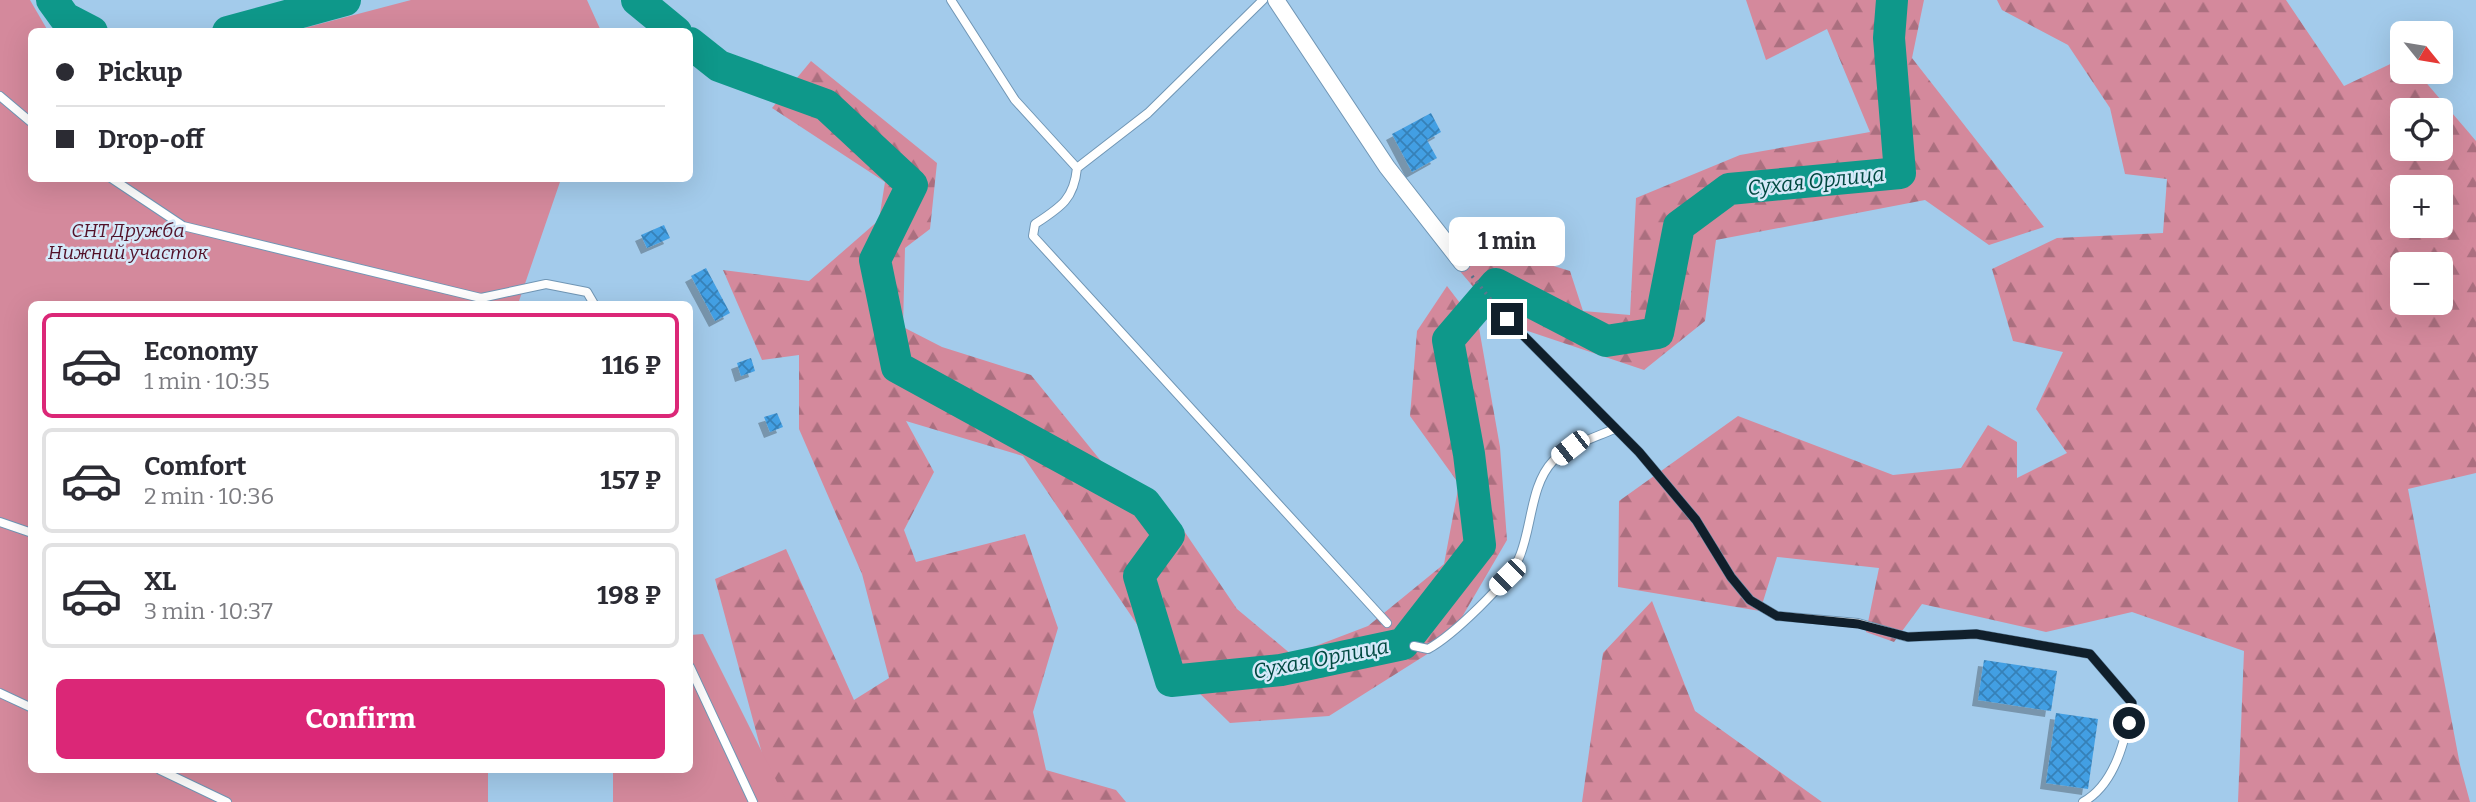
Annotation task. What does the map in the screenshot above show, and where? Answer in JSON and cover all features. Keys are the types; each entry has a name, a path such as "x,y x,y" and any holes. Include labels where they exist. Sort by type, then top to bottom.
{"street":[{"path":"1276,0 1387,167 1462,263"}],"lane":[{"path":"951,0 1015,100 1077,168"},
{"path":"1263,0 1148,113 1077,168 1075,189 1057,210 1035,224 1033,236 1387,624"},
{"path":"0,96 28,120"},
{"path":"117,182 183,226 481,298 546,284 587,292 592,301"},
{"path":"1507,319 1614,429 1696,520 1731,577 1750,600 1777,616 1858,624 1908,637 1976,634 2090,654 2132,703 2125,743 2096,795 2083,802"},
{"path":"1414,646 1428,649 1443,641 1507,577 1519,558 1541,484 1551,463 1570,448 1614,429"},
{"path":"0,522 28,532"},
{"path":"693,673 753,802"},
{"path":"0,693 28,706"},
{"path":"166,773 227,802"}],"path":[{"path":"1462,263 1507,319"}],"green space":[{"name":"СНТ Дружба Нижний участок","path":"0,0 30,0 46,28 28,28 28,182 560,182 519,301 28,301 28,773 488,773 488,802 0,802"},
{"path":"411,0 587,0 600,28 304,28"},
{"path":"1746,0 1924,0 1912,58 2044,227 1989,245 1925,200 1716,240 1705,321 1644,370 1504,323 1447,256 1504,251 1570,271 1583,311 1630,315 1636,198 1740,155 1870,132 1827,29 1766,60"},
{"path":"1997,0 2286,0 2344,86 2390,64 2390,84 2427,84 2439,98 2390,98 2390,161 2453,161 2453,114 2476,141 2476,473 2408,489 2460,765 2470,802 2238,802 2244,651 2132,612 2046,632 1922,604 1894,642 1866,632 1879,568 1777,557 1760,611 1618,587 1619,501 1738,416 1893,475 1961,468 1988,425 2017,442 2017,478 2067,453 2036,409 2063,352 2013,341 1992,269 2057,238 2163,233 2167,179 2125,174 2110,108 2068,45 2002,10"},
{"path":"811,61 937,163 930,229 905,248 903,327 942,347 1031,375 1123,488 1182,528 1237,609 1292,655 1368,626 1444,564 1459,484 1410,416 1417,331 1447,286 1479,328 1500,447 1507,540 1448,641 1329,716 1230,723 1153,648 1023,456 906,421 934,472 904,530 916,562 1025,534 1058,628 1033,712 1046,770 1116,790 1126,802 775,802 715,579 786,549 854,700 889,678 862,574 799,429 799,355 762,360 723,270 809,281 879,220 885,182 772,108"},
{"path":"1652,601 1695,711 1822,802 1582,802 1603,653"},
{"path":"703,634 787,802 613,802 613,773 693,773 693,635"}],"building":[{"path":"1431,113 1441,132 1427,140 1437,158 1412,172 1392,134"},
{"path":"664,225 670,238 647,248 641,235"},
{"path":"706,268 730,313 715,321 691,276"},
{"path":"751,358 755,371 741,376 737,363"},
{"path":"777,413 783,427 770,432 764,417"},
{"path":"1984,660 2057,671 2051,711 1978,700"},
{"path":"2056,713 2098,719 2088,789 2046,783"}],"waterway":[{"name":"Сухая Орлица","path":"52,0 65,18 84,28"},
{"name":"Сухая Орлица","path":"243,28 345,0"},
{"name":"Сухая Орлица","path":"637,0 671,28"},
{"name":"Сухая Орлица","path":"693,45 719,66 826,105 912,185 875,260 897,367 1145,503 1169,535 1139,576 1171,681 1281,670 1403,644 1480,545 1469,454 1448,340 1496,284 1606,341 1658,333 1679,226 1729,189 1900,173 1889,38 1892,0"}],"route":[{"path":"1507,319 1639,452 1696,520 1731,577 1750,600 1777,616 1858,624 1908,637 1976,634 2090,654 2116,681 2132,703 2129,723"}]}
